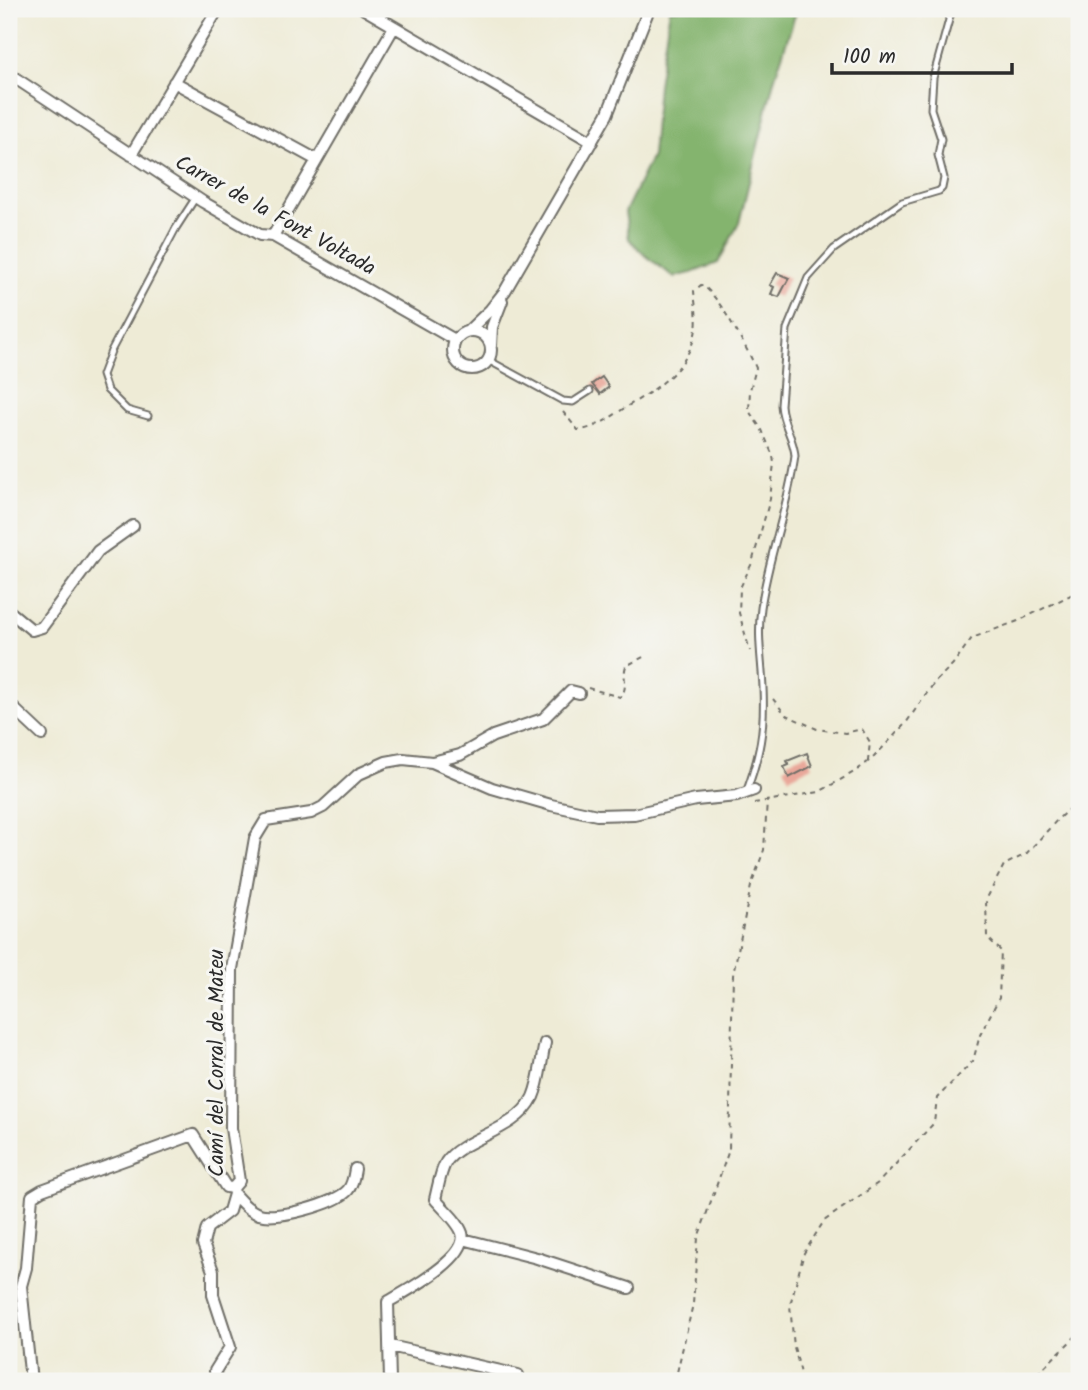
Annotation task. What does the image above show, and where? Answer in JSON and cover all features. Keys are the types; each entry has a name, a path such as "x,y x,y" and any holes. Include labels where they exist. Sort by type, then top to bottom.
{"street":[{"path":"131,155 218,9"},
{"path":"364,9 592,142"},
{"path":"505,291 492,327 488,360 478,368 465,368 455,359 455,340 490,310 505,291 607,115 649,9"},
{"path":"273,236 394,27"},
{"name":"Carrer de la Font Voltada","path":"9,74 196,197 260,234 273,236 455,340"},
{"path":"174,82 317,160"},
{"path":"467,331 480,332 491,347"},
{"path":"9,611 32,630 42,627 98,551 133,526"},
{"path":"432,762 460,755 493,736 542,719 575,692"},
{"path":"9,704 42,735"},
{"name":"Camí del Corral de Mateu","path":"21,1286 26,1268 32,1196 42,1190 193,1135 226,1187 234,1191 239,1174 231,1128 232,969 255,838 266,820 311,813 323,807 359,774 386,762 403,759 432,762 492,788 597,815 634,814 696,800 746,793"},
{"path":"390,1381 388,1302 439,1271 453,1257 463,1238 452,1218 435,1199 446,1162 460,1150 519,1115 533,1097 545,1043"},
{"path":"234,1191 250,1210 260,1214 289,1213 325,1203 341,1195 349,1189 355,1169"},
{"path":"216,1381 215,1371 230,1347 213,1295 213,1271 202,1244 207,1228 229,1211 234,1191"},
{"path":"463,1238 537,1258 629,1288"},
{"path":"9,1289 21,1286 32,1381"},
{"path":"390,1346 518,1375"}],"lane":[{"path":"746,793 761,749 764,688 759,650 761,607 796,456 781,405 787,329 808,278 834,249 902,202 942,188 944,178 938,155 941,139 931,109 933,78 953,9"},
{"path":"148,416 127,410 107,390 102,375 111,351 176,228 196,197"},
{"path":"488,360 563,401 573,402 590,391"}],"path":[{"path":"563,401 562,410 574,427 584,430 596,426 660,387 689,353 697,328 694,291 698,286 708,287 732,322 756,368 750,390 749,411 762,430 773,456 770,499 752,563 740,588 739,613 750,650"},
{"path":"746,793 753,803 820,792 856,771 906,723 934,682 953,664 972,638 1018,621 1079,591"},
{"path":"575,692 577,687 587,687 620,697 625,688 623,672 626,666 647,655"},
{"path":"764,688 786,715 817,729 845,733 862,729 870,742 868,761"},
{"path":"803,1381 794,1347 790,1305 804,1253 824,1222 878,1183 934,1124 937,1098 973,1060 980,1035 999,998 1001,951 987,937 986,900 1004,865 1026,855 1079,799"},
{"path":"676,1381 693,1304 698,1238 729,1150 733,975 751,886 764,850 767,801"},
{"path":"1030,1381 1079,1333"}],"green space":[{"path":"670,9 797,9 774,80 739,223 718,263 674,277 629,239 625,212 652,156 658,85"}],"building":[{"path":"777,273 789,278 779,297 771,294 774,287 770,285"},
{"path":"602,377 609,387 600,394 592,384"},
{"path":"807,753 812,766 789,778 784,767 789,765 787,761"}]}
